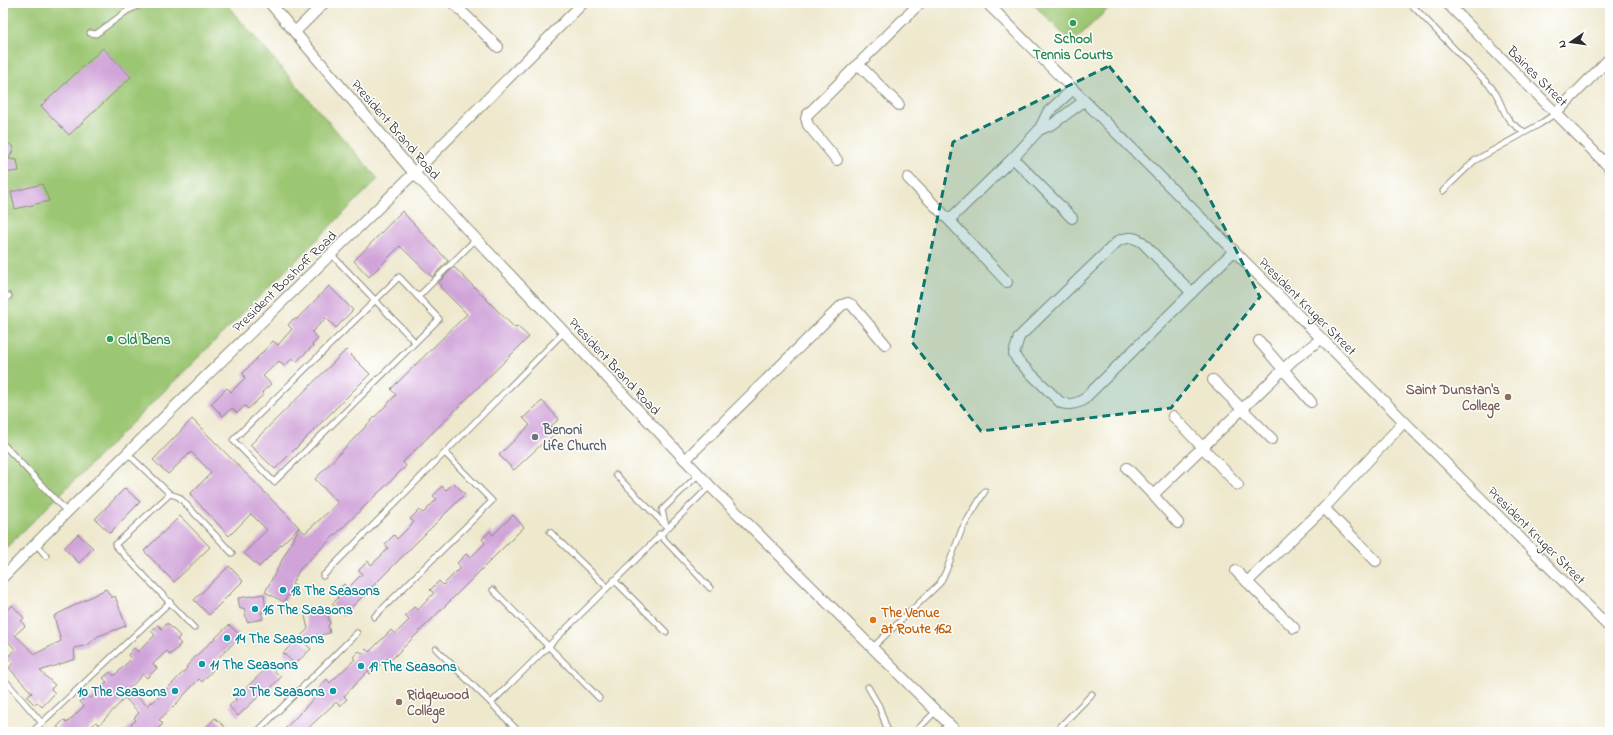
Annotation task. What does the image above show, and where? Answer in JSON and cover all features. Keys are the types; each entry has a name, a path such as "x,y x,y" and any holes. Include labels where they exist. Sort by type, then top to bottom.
{"street":[{"name":"President Brand Road","path":"270,3 414,173 476,239 710,486 957,732"},
{"path":"295,32 324,3"},
{"path":"453,3 498,47"},
{"name":"President Boshoff Road","path":"3,577 67,512 414,173 583,3"},
{"path":"837,160 808,125 806,118 809,112 920,3"},
{"name":"President Kruger Street","path":"987,3 1610,628"},
{"name":"Baines Street","path":"1447,3 1610,168"},
{"path":"1556,113 1610,58"},
{"path":"858,64 899,105"},
{"path":"949,220 1013,158 1039,130 1048,112 1073,89"},
{"path":"1039,130 1058,120 1084,101"},
{"path":"1013,158 1072,218"},
{"path":"908,178 1006,282"},
{"path":"1192,292 1142,242 1134,237 1127,237 1118,241 1020,337 1014,354 1018,361 1061,403 1068,405 1075,404 1082,400 1234,251"},
{"path":"685,460 842,305 848,303 852,305 886,344"},
{"path":"1153,495 1283,369 1321,339"},
{"path":"1259,341 1312,402"},
{"path":"1213,380 1272,439"},
{"path":"1173,416 1238,485"},
{"path":"1247,582 1324,508 1404,422"},
{"path":"1127,468 1178,523"},
{"path":"1324,508 1376,561"},
{"path":"1236,571 1294,628"}],"lane":[{"path":"90,33 96,34 127,11 144,3"},
{"path":"1410,3 1492,88 1510,122 1525,132"},
{"path":"1443,191 1474,161 1556,113"},
{"path":"418,297 476,239"},
{"path":"331,254 415,342"},
{"path":"398,277 439,319 274,482 233,440 375,300 398,277"},
{"path":"3,301 9,296"},
{"path":"323,576 564,332"},
{"path":"3,444 67,512"},
{"path":"128,453 170,494 179,497 232,553"},
{"path":"374,617 492,501 445,453"},
{"path":"667,527 662,510 699,474"},
{"path":"616,475 667,527"},
{"path":"491,703 659,534 710,486"},
{"path":"872,648 940,584 962,529 985,491"},
{"path":"170,494 115,545 194,628"},
{"path":"550,532 606,587"},
{"path":"659,534 710,588"},
{"path":"36,544 46,556"},
{"path":"614,580 666,632"},
{"path":"493,590 599,698"},
{"path":"32,732 170,602"},
{"path":"257,732 357,633"},
{"path":"436,649 519,732"},
{"path":"3,678 42,723"},
{"path":"868,687 879,706 888,732"},
{"path":"1055,732 1092,694"},
{"path":"915,732 936,711"},
{"path":"940,732 950,724"}],"highlighted area":[{"path":"1109,66 1196,172 1260,297 1171,408 981,431 912,342 953,142"}],"green space":[{"name":"Old Bens","path":"3,3 225,3 378,179 3,551"},
{"name":"School Tennis Courts","path":"1032,3 1114,3 1072,43"}],"building":[{"path":"103,48 131,77 69,135 41,106"},
{"path":"3,138 14,148 9,159 17,160 19,171 3,173"},
{"path":"42,184 49,201 15,209 11,192"},
{"path":"402,211 448,261 432,277 400,246 369,277 354,261"},
{"path":"454,267 515,328 517,326 529,337 403,462 406,466 300,569 292,584 296,586 292,595 288,595 284,602 265,592 299,528 305,533 338,503 315,479 396,395 391,389 467,314 440,287 441,286 438,283"},
{"path":"329,286 353,310 336,328 326,318 312,332 318,339 312,345 313,346 296,362 293,358 284,366 279,361 263,376 271,384 262,392 264,394 248,409 245,406 237,413 232,408 223,416 211,404 227,388 231,392 245,378 243,373 273,341 278,345 292,329 288,325 293,319 297,319"},
{"path":"346,350 370,374 275,469 250,445"},
{"name":"Benoni Life Church","path":"542,401 559,419 550,427 556,433 546,442 545,441 514,470 499,455 530,425 523,418"},
{"path":"192,419 299,527 259,567 244,553 267,530 251,514 229,536 190,494 211,473 204,465 191,452 168,474 153,460"},
{"path":"454,483 465,494 344,615 332,604 339,597 335,593 344,584 348,588 362,574 359,570 368,561 371,565 382,555 388,548 385,544 394,535 397,539 414,522 410,519 419,510 423,513 437,499 433,496 442,486 446,490"},
{"path":"125,488 140,502 110,533 95,519"},
{"path":"513,515 524,527 390,661 387,658 370,674 368,671 344,696 347,699 340,706 336,702 304,732 282,732 317,695 316,694 321,689 320,687 327,679 330,683 355,659 353,657 359,651 362,653 366,649 369,652 391,630 395,634 409,620 405,616 414,607 418,610 434,593 430,590 439,581 443,585 461,567 457,563 466,554 470,558 485,543 482,539 490,531 493,535"},
{"path":"180,516 210,547 174,582 144,551"},
{"path":"78,534 93,548 79,563 64,548"},
{"path":"229,566 243,581 209,615 194,600"},
{"path":"106,589 112,598 115,596 126,626 98,636 88,645 74,648 75,659 40,671 55,685 51,689 55,693 42,707 37,702 35,705 27,697 32,693 9,668 13,663 7,658 15,649 3,636 3,614 12,605 24,618 21,621 25,626 15,635 35,654 61,641 54,616"},
{"name":"16 The Seasons","path":"264,594 266,611 261,612 263,619 247,622 244,608 240,609 238,598"},
{"path":"326,607 330,624 328,625 330,633 300,639 311,649 295,664 283,653 308,629 305,616 309,615 308,611"},
{"path":"167,623 180,636 177,640 181,644 170,655 167,651 153,664 157,668 147,678 143,674 130,688 147,706 173,683 197,655 229,625 239,634 239,638 216,660 218,662 212,667 214,669 202,682 199,679 159,720 163,724 154,732 124,732 136,720 134,718 139,713 125,698 99,725 96,722 86,732 57,732 60,729 57,727 64,720 67,723 84,706 80,702 87,695 90,699 107,682 103,678 110,672 114,676 131,659 128,655 134,648 138,652 155,635 151,631 158,625 162,629"},
{"path":"269,666 281,677 264,695 262,693 238,716 229,706 236,700 235,698"},
{"path":"215,718 225,727 221,732 202,732"}],"place":[{"name":"School Tennis Courts","path":"1073,23"},
{"name":"Old Bens","path":"110,339"},
{"name":"Saint Dunstan's College","path":"1508,397"},
{"name":"Benoni Life Church","path":"535,437"},
{"name":"18 The Seasons","path":"283,590"},
{"name":"16 The Seasons","path":"255,609"},
{"name":"The Venue at Route 162","path":"873,620"},
{"name":"14 The Seasons","path":"227,638"},
{"name":"11 The Seasons","path":"202,664"},
{"name":"19 The Seasons","path":"361,666"},
{"name":"10 The Seasons","path":"175,691"},
{"name":"20 The Seasons","path":"333,691"},
{"name":"Ridgewood College","path":"399,702"}]}
